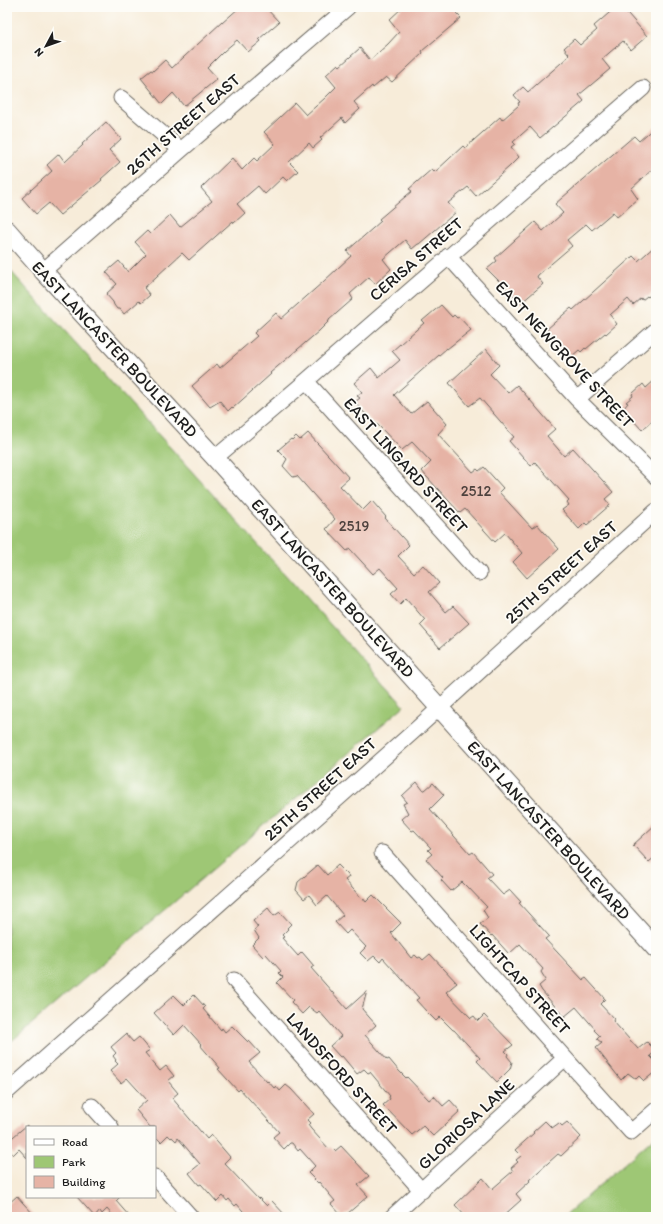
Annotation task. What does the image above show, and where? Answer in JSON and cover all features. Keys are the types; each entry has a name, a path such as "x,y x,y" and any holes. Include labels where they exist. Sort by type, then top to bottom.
{"main road":[{"name":"EAST LANCASTER BOULEVARD","path":"7,230 215,458 656,949"}],"street":[{"name":"26TH STREET EAST","path":"43,271 348,7"},
{"name":"CERISA STREET","path":"215,458 306,381 642,88"},
{"path":"121,98 181,150"},
{"name":"EAST NEWGROVE STREET","path":"448,256 577,399 656,477"},
{"path":"577,399 656,330"},
{"name":"EAST LINGARD STREET","path":"306,381 479,573"},
{"name":"25TH STREET EAST","path":"7,1092 439,707 656,511"},
{"name":"LIGHTCAP STREET","path":"382,853 630,1132 656,1110"},
{"name":"LANDSFORD STREET","path":"234,980 422,1191"},
{"name":"GLORIOSA LANE","path":"392,1217 565,1058"},
{"path":"92,1106 110,1126"},
{"path":"156,1178 191,1217"}],"green space":[{"path":"7,267 404,706 7,1045"},
{"path":"656,1136 656,1217 563,1217"}],"building":[{"path":"240,7 265,7 279,22 259,39 261,41 248,52 237,40 224,51 207,68 217,79 184,106 173,93 162,104 141,78 151,70 153,71 165,60 172,68"},
{"path":"403,7 450,7 461,18 422,51 423,53 392,82 386,77 373,88 372,86 354,102 360,109 345,123 342,118 320,138 322,140 313,148 309,143 289,162 298,171 287,181 283,177 265,194 258,186 237,204 245,213 234,223 233,221 189,260 182,253 144,288 150,295 141,303 139,301 124,314 120,309 117,309 106,294 117,284 106,272 119,261 128,272 146,254 135,242 147,231 150,234 170,215 180,227 212,201 201,188 232,158 242,170 254,158 257,161 275,144 264,132 295,103 306,115 336,87 326,75 338,64 340,66 360,48 370,60 388,44 399,32 389,20"},
{"path":"616,7 622,7 647,36 631,50 623,41 602,59 610,69 579,95 584,101 540,138 530,127 513,142 515,144 511,147 519,157 509,167 476,196 468,187 448,203 456,212 419,244 412,249 405,240 383,259 391,269 375,284 369,277 350,294 353,299 233,408 232,407 228,411 220,401 210,407 192,386 217,364 220,368 257,336 254,333 276,313 281,319 323,282 351,256 347,251 381,221 379,219 412,191 409,189 432,169 435,172 463,146 465,148 500,117 502,120 519,105 518,103 520,102 514,95 523,87 528,92 569,56 564,48 574,39 580,45 597,30 594,26"},
{"path":"106,122 121,139 109,150 120,162 101,179 102,180 60,215 49,203 36,214 22,198 52,171 47,165 59,154 65,162"},
{"path":"656,126 656,166 631,189 638,199 617,217 613,212 592,230 586,224 567,240 572,246 538,275 537,277 543,284 521,303 487,269 497,261 495,258 535,222 543,231 563,213 555,204 634,136 639,141"},
{"path":"656,245 656,290 648,297 647,296 642,300 641,298 633,305 628,299 610,315 617,324 586,349 585,348 581,352 579,350 571,357 547,329 571,308 573,310 633,256 638,261"},
{"path":"441,305 452,317 454,315 457,318 459,317 471,330 447,348 394,395 411,414 427,401 447,424 438,434 473,472 477,469 479,471 484,467 503,488 499,492 532,528 537,524 559,549 527,578 513,562 522,553 505,533 495,542 465,509 460,513 422,471 431,462 412,442 402,450 379,426 374,422 373,423 355,402 360,398 357,396 362,392 354,383 371,368 379,378 400,360 392,351 424,323 422,321"},
{"path":"486,349 499,365 490,374 508,393 517,385 555,429 547,436 564,456 573,448 613,492 605,499 610,505 587,525 585,523 579,529 562,510 569,505 567,502 569,500 535,462 531,466 509,441 514,437 480,398 469,406 449,383"},
{"path":"656,379 656,417 642,430 623,409 628,403 626,402 633,396 632,394 643,384 646,388"},
{"path":"308,433 349,478 340,486 363,510 372,501 409,545 398,556 414,573 423,565 439,583 429,592 446,612 453,606 469,623 440,648 420,625 425,620 406,598 400,604 391,594 398,588 380,568 373,574 350,549 347,551 326,529 335,519 297,476 293,477 283,466 287,459 278,450 296,436 300,440"},
{"path":"417,782 423,790 433,783 444,795 430,809 470,854 473,852 492,874 487,878 503,895 510,890 521,902 519,903 549,936 545,939 583,980 586,978 605,999 600,1004 614,1019 613,1021 638,1049 647,1042 656,1051 650,1056 656,1062 656,1071 644,1081 639,1076 636,1079 628,1073 621,1080 596,1048 602,1043 597,1039 600,1036 576,1007 564,1017 542,991 539,986 546,980 541,972 543,969 520,944 509,954 480,924 488,918 483,910 487,907 466,885 462,882 451,891 441,880 443,878 426,859 432,854 428,850 431,848 401,819 408,813 403,804 407,802 402,796"},
{"path":"656,824 656,856 649,862 633,845"},
{"path":"318,865 327,875 338,865 349,877 345,880 362,899 363,898 366,902 373,895 401,923 391,933 411,958 415,955 423,960 430,954 457,983 446,992 471,1018 474,1016 478,1021 484,1015 513,1045 505,1051 512,1062 510,1069 497,1082 477,1061 480,1058 454,1030 440,1017 436,1021 426,1011 416,1000 419,998 383,958 380,962 374,956 368,961 360,953 366,947 350,930 346,934 335,922 343,915 327,896 317,905 309,895 304,899 296,890 298,882"},
{"path":"268,908 274,916 280,912 291,924 282,935 284,937 282,938 298,956 302,952 314,966 311,968 347,1009 367,991 362,1009 376,1025 365,1035 387,1060 389,1059 399,1071 406,1078 407,1077 429,1100 434,1096 443,1106 450,1100 460,1111 433,1136 423,1126 412,1135 383,1105 390,1099 390,1096 370,1072 368,1073 364,1069 357,1074 342,1056 340,1057 330,1046 341,1036 319,1011 317,1013 309,1007 302,1014 291,1002 293,1000 277,983 283,977 279,973 281,971 266,954 263,957 252,945 259,938 254,930 258,927 253,921"},
{"path":"174,995 184,1005 194,995 205,1007 203,1009 221,1030 222,1028 225,1032 232,1026 248,1042 249,1041 260,1053 249,1062 274,1088 276,1086 280,1091 286,1085 291,1089 314,1114 307,1120 310,1123 308,1125 311,1129 329,1149 331,1147 335,1151 341,1146 369,1176 358,1185 368,1196 347,1214 346,1213 342,1216 331,1204 335,1201 319,1182 318,1183 308,1173 315,1166 300,1149 298,1151 292,1143 290,1143 284,1149 273,1137 279,1132 240,1089 238,1091 218,1069 220,1068 184,1025 174,1035 154,1013"},
{"path":"126,1034 133,1042 139,1037 150,1050 145,1053 160,1071 166,1066 174,1076 168,1081 178,1093 172,1098 207,1139 211,1135 230,1157 224,1163 258,1199 259,1198 267,1206 272,1201 287,1217 248,1217 237,1204 235,1206 229,1199 227,1201 223,1196 217,1202 201,1184 199,1185 189,1173 200,1164 178,1138 176,1141 168,1135 161,1142 156,1137 156,1126 149,1126 136,1110 147,1100 127,1078 121,1083 110,1071 118,1064 113,1056 116,1053 111,1047"},
{"path":"545,1121 552,1128 559,1123 562,1126 567,1122 581,1137 561,1156 558,1154 529,1180 530,1181 516,1194 521,1200 502,1217 466,1217 455,1205 483,1178 492,1189 513,1171 511,1168 518,1162 516,1160 521,1156 515,1150"},
{"path":"27,1125 26,1157 19,1149 13,1155 7,1147 7,1142"},
{"path":"17,1196 36,1217 7,1217 7,1205"},
{"path":"78,1198 119,1198 116,1201 130,1217 114,1217 107,1209 102,1214 100,1211 95,1217"}]}
